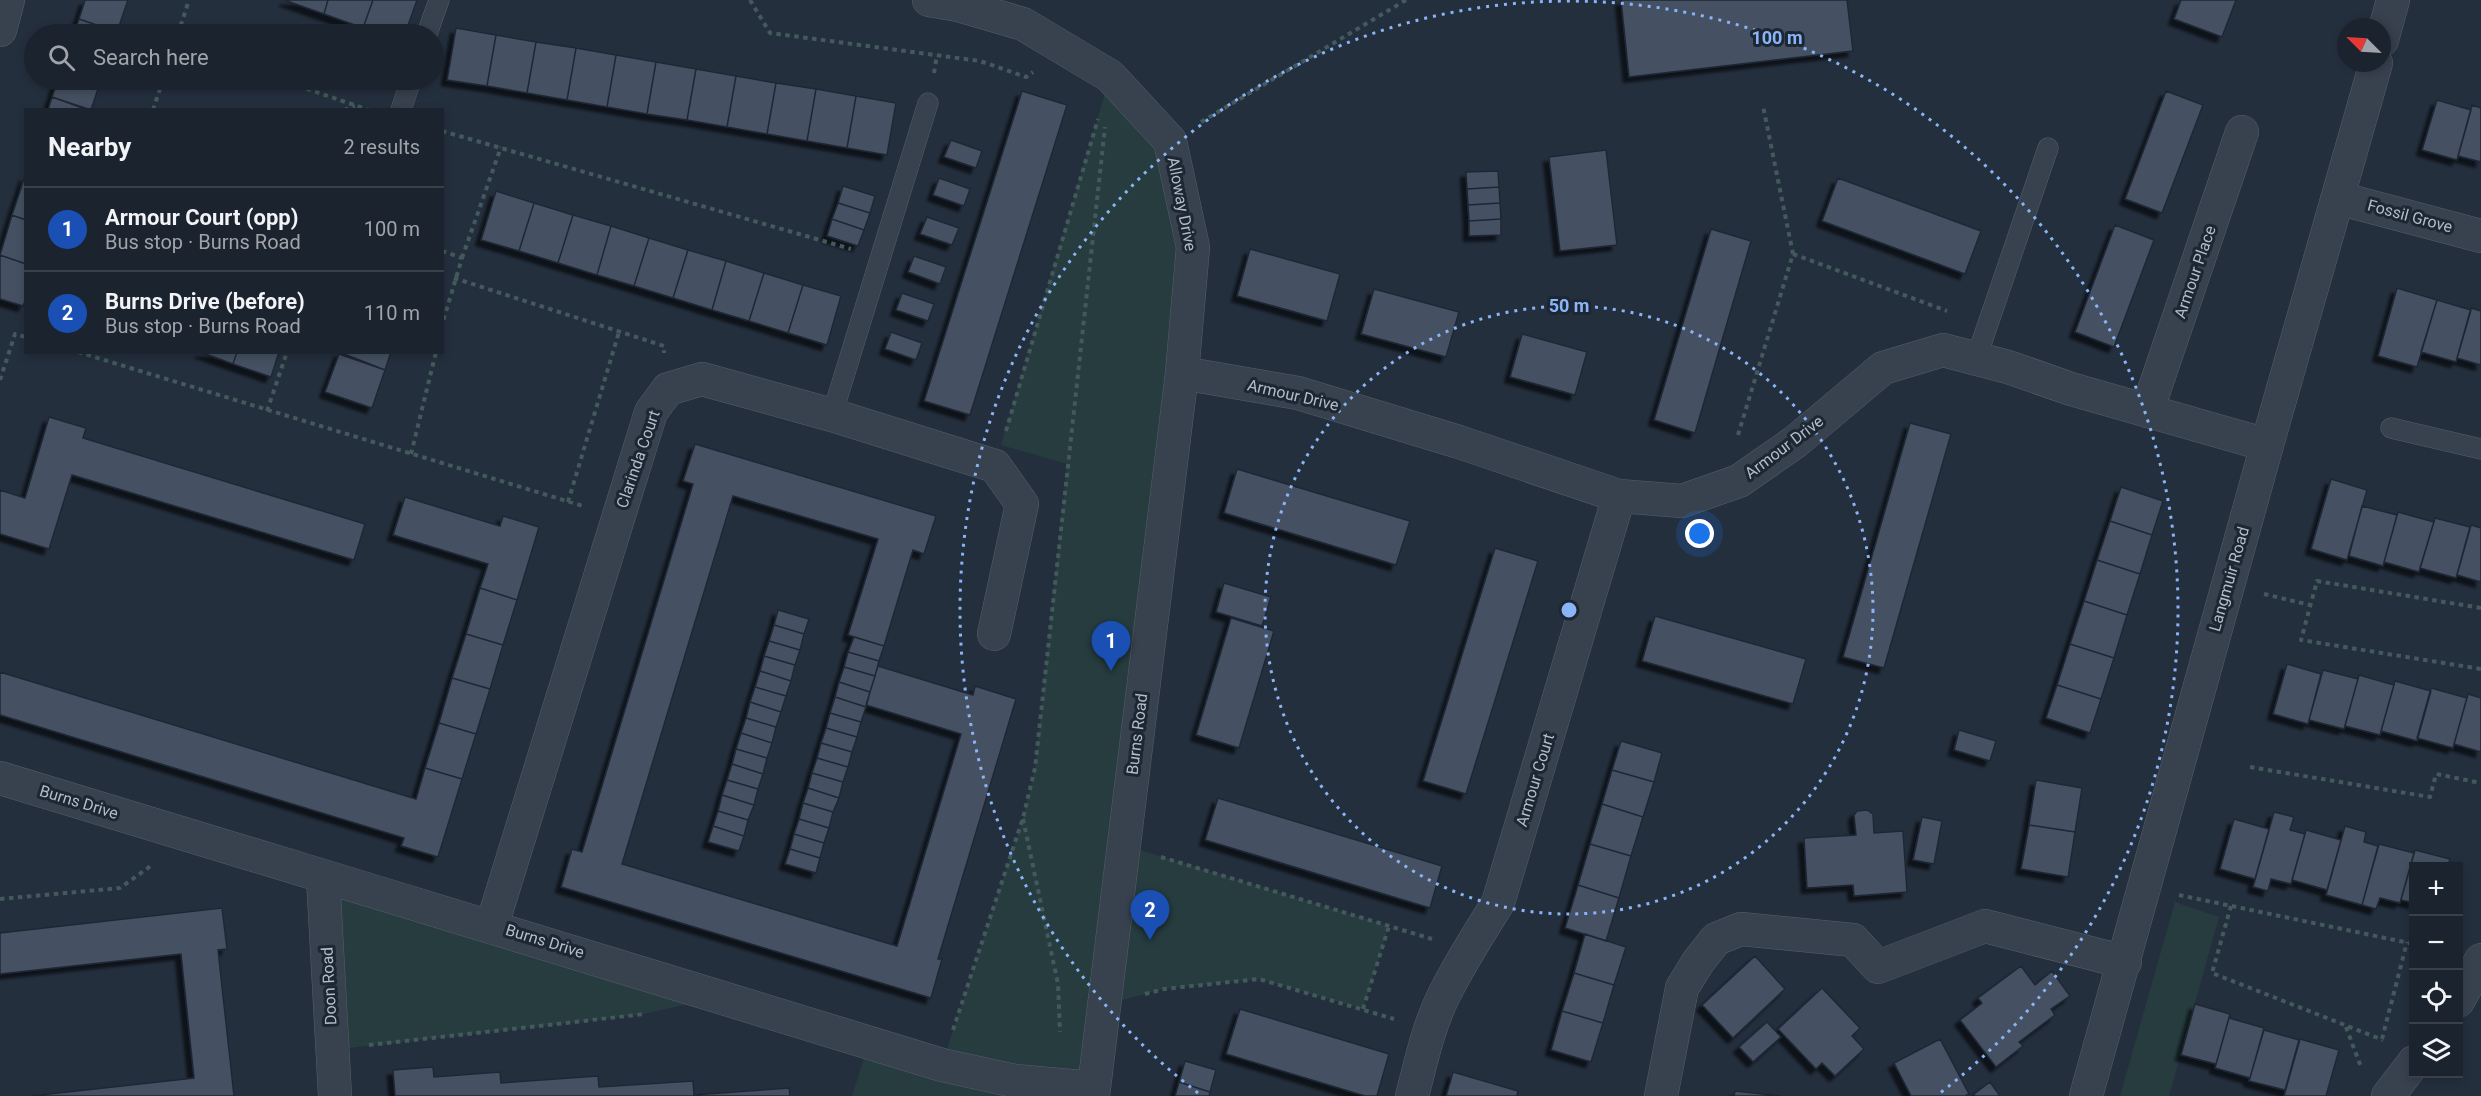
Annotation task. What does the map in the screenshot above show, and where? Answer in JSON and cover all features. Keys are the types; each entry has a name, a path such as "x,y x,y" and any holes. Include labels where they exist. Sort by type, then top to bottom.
{"street":[{"path":"0,30 8,0"},
{"name":"Alloway Drive","path":"929,0 958,5 1023,24 1065,48 1110,76 1170,141 1193,247 1182,373"},
{"path":"2388,18 2393,0"},
{"name":"Langmuir Road","path":"2086,1096 2125,962 2266,445 2373,72"},
{"name":"Armour Place","path":"2147,411 2242,132"},
{"name":"Fossil Grove","path":"2338,198 2481,236"},
{"name":"Armour Drive","path":"1182,373 1298,393 1459,442 1619,496 1682,501 1739,481 1795,442 1883,368 1943,350 2008,367 2147,411 2266,445"},
{"name":"Burns Road","path":"1083,1089 1103,1005 1182,373"},
{"path":"668,389 702,379 832,415 995,466 1022,504 994,634"},
{"name":"Clarinda Court","path":"492,925 651,412 668,389"},
{"name":"Armour Court","path":"1412,1096 1427,1041 1443,996 1468,950 1498,903 1619,496"},
{"name":"Burns Drive","path":"0,778 323,877 492,925 942,1065 1015,1081 1083,1089"},
{"name":"Doon Road","path":"323,877 335,1096"},
{"path":"1661,1096 1682,988 1716,939 1741,929 1853,940 1878,967 1985,926 2125,962"},
{"path":"2463,992 2481,960"},
{"path":"2388,1096 2403,1053"}],"lane":[{"path":"431,24 439,0"},
{"path":"402,108 408,90"},
{"path":"832,415 928,103"},
{"path":"1976,359 2048,148"},
{"path":"2391,428 2481,449"}],"path":[{"path":"181,24 189,0"},
{"path":"750,0 770,33 980,61 1026,77 1065,48"},
{"path":"1170,141 1406,0"},
{"path":"995,466 1110,76"},
{"path":"154,108 160,90"},
{"path":"311,90 364,108"},
{"path":"349,108 356,105"},
{"path":"1722,488 1793,254 1762,106"},
{"path":"444,131 880,257"},
{"path":"444,317 454,278 501,147"},
{"path":"444,252 462,258"},
{"path":"1793,254 1987,325"},
{"path":"454,278 664,346 668,389"},
{"path":"568,502 620,332"},
{"path":"0,380 15,334 24,336"},
{"path":"84,354 618,517"},
{"path":"267,411 286,354"},
{"path":"411,454 436,354"},
{"path":"2481,608 2317,581 2301,640 2481,669"},
{"path":"2259,593 2310,605"},
{"path":"2250,767 2430,797 2436,774 2481,783"},
{"path":"1023,818 1083,1089"},
{"path":"0,899 120,888 191,836"},
{"path":"1123,845 1468,950"},
{"path":"2209,901 2407,942 2379,1050"},
{"path":"2231,906 2212,974 2382,1040 2403,1053"},
{"path":"1363,1009 1389,926"},
{"path":"1103,1005 1164,989 1259,979 1363,1009 1427,1041"},
{"path":"332,1050 650,1013"},
{"path":"2346,1026 2362,1071"}],"green space":[{"path":"1110,76 1170,141 1193,247 1123,845 1389,926 1363,1009 1259,979 1164,989 1103,1005 1093,1096 852,1096 869,1042 942,1064 1023,818 1035,768 1067,464 1001,445"},
{"path":"323,877 724,996 639,1015 332,1050"},
{"path":"2175,902 2219,917 2169,1096 2120,1096"}],"building":[{"path":"85,0 128,0 120,24 94,24 79,19"},
{"path":"284,0 328,0 324,14"},
{"path":"328,0 373,0 364,24 352,24 324,14"},
{"path":"373,0 417,0 409,24 364,24"},
{"path":"1621,0 1847,0 1853,51 1629,77"},
{"path":"2181,0 2236,0 2222,37 2174,19"},
{"path":"79,19 94,24 77,24"},
{"path":"456,28 496,35 487,86 447,80"},
{"path":"496,35 536,42 527,93 487,86"},
{"path":"536,42 576,48 567,100 527,93"},
{"path":"576,48 616,55 607,107 567,100"},
{"path":"616,55 656,62 647,114 607,107"},
{"path":"656,62 696,69 687,120 647,114"},
{"path":"696,69 736,76 727,127 687,120"},
{"path":"736,76 776,83 767,134 727,127"},
{"path":"776,83 816,89 807,141 767,134"},
{"path":"816,89 856,96 847,148 807,141"},
{"path":"54,90 98,90 92,108 52,97"},
{"path":"1022,91 1067,105 970,415 924,401"},
{"path":"2166,91 2203,105 2162,213 2125,199"},
{"path":"856,96 896,103 887,155 847,148"},
{"path":"52,97 82,108 49,108"},
{"path":"2437,100 2471,110 2457,160 2422,150"},
{"path":"2472,105 2481,108 2481,162 2458,156"},
{"path":"951,140 982,151 976,168 944,157"},
{"path":"1606,150 1617,245 1560,251 1549,157"},
{"path":"1498,171 1499,187 1467,189 1466,172"},
{"path":"939,178 970,189 964,206 933,195"},
{"path":"1838,178 1981,231 1965,274 1822,221"},
{"path":"24,179 24,219 12,215"},
{"path":"843,186 875,196 870,213 838,203"},
{"path":"1499,187 1500,203 1468,205 1467,189"},
{"path":"496,191 534,203 519,251 481,240"},
{"path":"534,203 573,215 558,263 519,251"},
{"path":"838,203 870,213 864,230 832,219"},
{"path":"1500,203 1501,219 1469,221 1468,205"},
{"path":"12,215 24,219 24,263 0,255"},
{"path":"573,215 611,226 597,275 558,263"},
{"path":"927,217 959,228 952,245 920,234"},
{"path":"832,219 864,230 858,246 827,236"},
{"path":"1501,219 1501,235 1469,236 1469,221"},
{"path":"2115,225 2154,240 2114,347 2075,332"},
{"path":"611,226 649,238 634,286 597,275"},
{"path":"1711,229 1751,241 1695,433 1654,420"},
{"path":"649,238 688,250 673,298 634,286"},
{"path":"1250,249 1340,274 1327,321 1237,296"},
{"path":"688,250 726,261 712,310 673,298"},
{"path":"0,255 24,263 24,304 23,306 0,299"},
{"path":"914,256 946,267 940,284 908,272"},
{"path":"726,261 764,273 749,321 712,310"},
{"path":"764,273 803,285 788,333 749,321"},
{"path":"803,285 841,296 827,345 788,333"},
{"path":"2397,288 2437,300 2417,367 2378,356"},
{"path":"1374,289 1459,312 1446,357 1361,334"},
{"path":"902,293 934,304 928,321 896,310"},
{"path":"2437,300 2471,310 2456,362 2421,352"},
{"path":"2471,308 2481,311 2481,365 2457,358"},
{"path":"891,332 922,343 916,360 885,349"},
{"path":"1522,334 1587,352 1575,395 1510,377"},
{"path":"206,354 236,354 233,364"},
{"path":"236,354 278,354 271,377 233,364"},
{"path":"339,354 385,370 372,408 325,392"},
{"path":"344,354 390,354 385,370"},
{"path":"49,417 86,428 83,438 365,524 354,560 72,475 49,549 0,534 0,490 25,498"},
{"path":"1910,423 1951,434 1884,668 1843,657"},
{"path":"695,444 936,516 924,554 913,550 884,646 848,635 878,539 733,496 622,864 897,946 961,734 866,705 878,666 973,695 975,686 1016,699 938,959 942,959 931,998 561,887 572,849 582,852 693,484 683,481"},
{"path":"1237,469 1410,521 1396,565 1224,513"},
{"path":"2331,479 2367,490 2347,560 2311,549"},
{"path":"2121,487 2163,501 2152,535 2110,521"},
{"path":"405,497 500,526 503,516 539,527 517,600 480,588 488,564 393,535"},
{"path":"2362,506 2397,515 2383,566 2349,556"},
{"path":"2398,512 2434,522 2419,572 2384,562"},
{"path":"2435,518 2470,527 2456,578 2420,568"},
{"path":"2110,521 2152,535 2140,574 2097,560"},
{"path":"2471,525 2481,528 2481,582 2457,575"},
{"path":"1495,548 1538,561 1466,794 1423,781"},
{"path":"2097,560 2140,574 2127,615 2084,601"},
{"path":"1224,583 1271,597 1262,626 1216,612"},
{"path":"480,588 517,600 503,645 466,634"},
{"path":"2084,601 2127,615 2114,658 2070,644"},
{"path":"778,610 809,619 804,634 774,625"},
{"path":"1655,616 1806,659 1793,704 1642,661"},
{"path":"1231,618 1274,631 1239,748 1196,735"},
{"path":"774,625 804,634 800,650 769,641"},
{"path":"466,634 503,645 490,689 452,678"},
{"path":"854,637 884,646 879,661 848,652"},
{"path":"769,641 800,650 795,665 764,656"},
{"path":"2070,644 2114,658 2101,699 2057,685"},
{"path":"848,652 879,661 875,676 844,667"},
{"path":"764,656 795,665 791,681 760,671"},
{"path":"2287,664 2321,674 2308,724 2273,714"},
{"path":"844,667 875,676 870,692 839,682"},
{"path":"2323,670 2358,679 2344,729 2309,720"},
{"path":"760,671 791,681 786,696 755,687"},
{"path":"0,672 416,799 425,768 462,779 438,857 401,846 404,838 0,715"},
{"path":"2359,675 2394,685 2380,735 2345,726"},
{"path":"452,678 490,689 476,734 439,723"},
{"path":"2395,681 2431,691 2417,741 2381,731"},
{"path":"839,682 870,692 866,707 835,697"},
{"path":"2057,685 2101,699 2090,733 2046,718"},
{"path":"755,687 786,696 781,712 750,702"},
{"path":"2431,688 2467,698 2453,748 2417,738"},
{"path":"2468,694 2481,698 2481,752 2454,744"},
{"path":"835,697 866,707 861,722 830,713"},
{"path":"750,702 781,712 776,727 746,718"},
{"path":"830,713 861,722 857,737 826,728"},
{"path":"746,718 776,727 772,743 741,733"},
{"path":"439,723 476,734 462,779 425,768"},
{"path":"826,728 857,737 852,752 821,743"},
{"path":"1959,730 1996,741 1990,761 1954,750"},
{"path":"741,733 772,743 767,758 736,749"},
{"path":"1621,741 1662,753 1654,782 1612,770"},
{"path":"821,743 852,752 848,767 817,758"},
{"path":"736,749 767,758 763,774 732,764"},
{"path":"817,758 848,767 843,782 812,773"},
{"path":"732,764 763,774 758,789 727,780"},
{"path":"1612,770 1654,782 1643,817 1602,804"},
{"path":"812,773 843,782 839,798 808,788"},
{"path":"727,780 758,789 754,805 722,795"},
{"path":"2036,780 2082,788 2075,832 2029,825"},
{"path":"808,788 839,798 833,812 803,803"},
{"path":"722,795 754,805 748,820 718,811"},
{"path":"1218,798 1442,866 1430,908 1205,840"},
{"path":"803,803 833,812 829,828 799,819"},
{"path":"1602,804 1643,817 1631,856 1590,844"},
{"path":"1867,810 1873,814 1874,833 1903,831 1907,892 1854,896 1853,885 1807,888 1804,838 1856,835 1854,815 1857,811"},
{"path":"718,811 748,820 744,836 713,826"},
{"path":"2274,812 2294,817 2290,830 2305,834 2291,884 2271,879 2268,891 2253,887"},
{"path":"1922,817 1942,821 1934,864 1913,860"},
{"path":"799,819 829,828 824,843 794,834"},
{"path":"2234,819 2269,829 2255,879 2220,869"},
{"path":"2029,825 2075,832 2068,877 2021,869"},
{"path":"713,826 744,836 739,851 708,842"},
{"path":"2345,826 2366,832 2364,842 2378,846 2362,905 2326,895"},
{"path":"2306,830 2341,840 2327,890 2292,880"},
{"path":"794,834 824,843 820,858 790,849"},
{"path":"1590,844 1631,856 1619,898 1578,885"},
{"path":"2379,844 2414,853 2411,862 2409,862 2409,871 2400,903 2380,898 2376,909 2362,905"},
{"path":"790,849 820,858 816,873 785,864"},
{"path":"2415,850 2450,859 2449,862 2412,862"},
{"path":"2409,871 2409,902 2401,900"},
{"path":"1578,885 1619,898 1606,941 1565,928"},
{"path":"222,908 227,949 218,950 234,1096 31,1096 194,1078 181,954 0,974 0,933"},
{"path":"1585,934 1626,947 1614,985 1574,973"},
{"path":"1755,956 1785,989 1733,1038 1702,1005"},
{"path":"2021,966 2035,985 2052,971 2070,996 2051,1009 2055,1015 2019,1042 2023,1046 1996,1067 1960,1020 1982,1003 1978,998"},
{"path":"1574,973 1614,985 1603,1023 1562,1011"},
{"path":"1822,988 1860,1028 1852,1036 1864,1049 1835,1076 1822,1063 1816,1069 1778,1029"},
{"path":"2195,1004 2230,1014 2216,1064 2181,1055"},
{"path":"1240,1009 1389,1054 1377,1096 1365,1096 1226,1054"},
{"path":"1562,1011 1603,1023 1591,1062 1551,1050"},
{"path":"2229,1018 2264,1028 2250,1078 2215,1068"},
{"path":"1767,1022 1781,1037 1753,1062 1739,1047"},
{"path":"2264,1030 2299,1040 2285,1090 2249,1081"},
{"path":"1940,1039 1969,1094 1965,1096 1911,1096 1894,1063"},
{"path":"2300,1039 2339,1050 2326,1096 2284,1096"},
{"path":"1185,1061 1216,1070 1210,1092 1179,1082"},
{"path":"433,1067 434,1077 500,1072 501,1083 598,1076 599,1087 693,1081 694,1095 789,1088 790,1096 395,1096 393,1070"},
{"path":"1453,1072 1518,1091 1517,1096 1446,1096"},
{"path":"1179,1082 1210,1092 1209,1096 1175,1096"},
{"path":"1990,1082 2000,1096 1975,1096 1974,1094"},
{"path":"1735,1091 1781,1096 1734,1096"}],"place":[{"name":"Armour Court (opp)","path":"1111,671"},
{"name":"Burns Drive (before)","path":"1150,940"}]}
